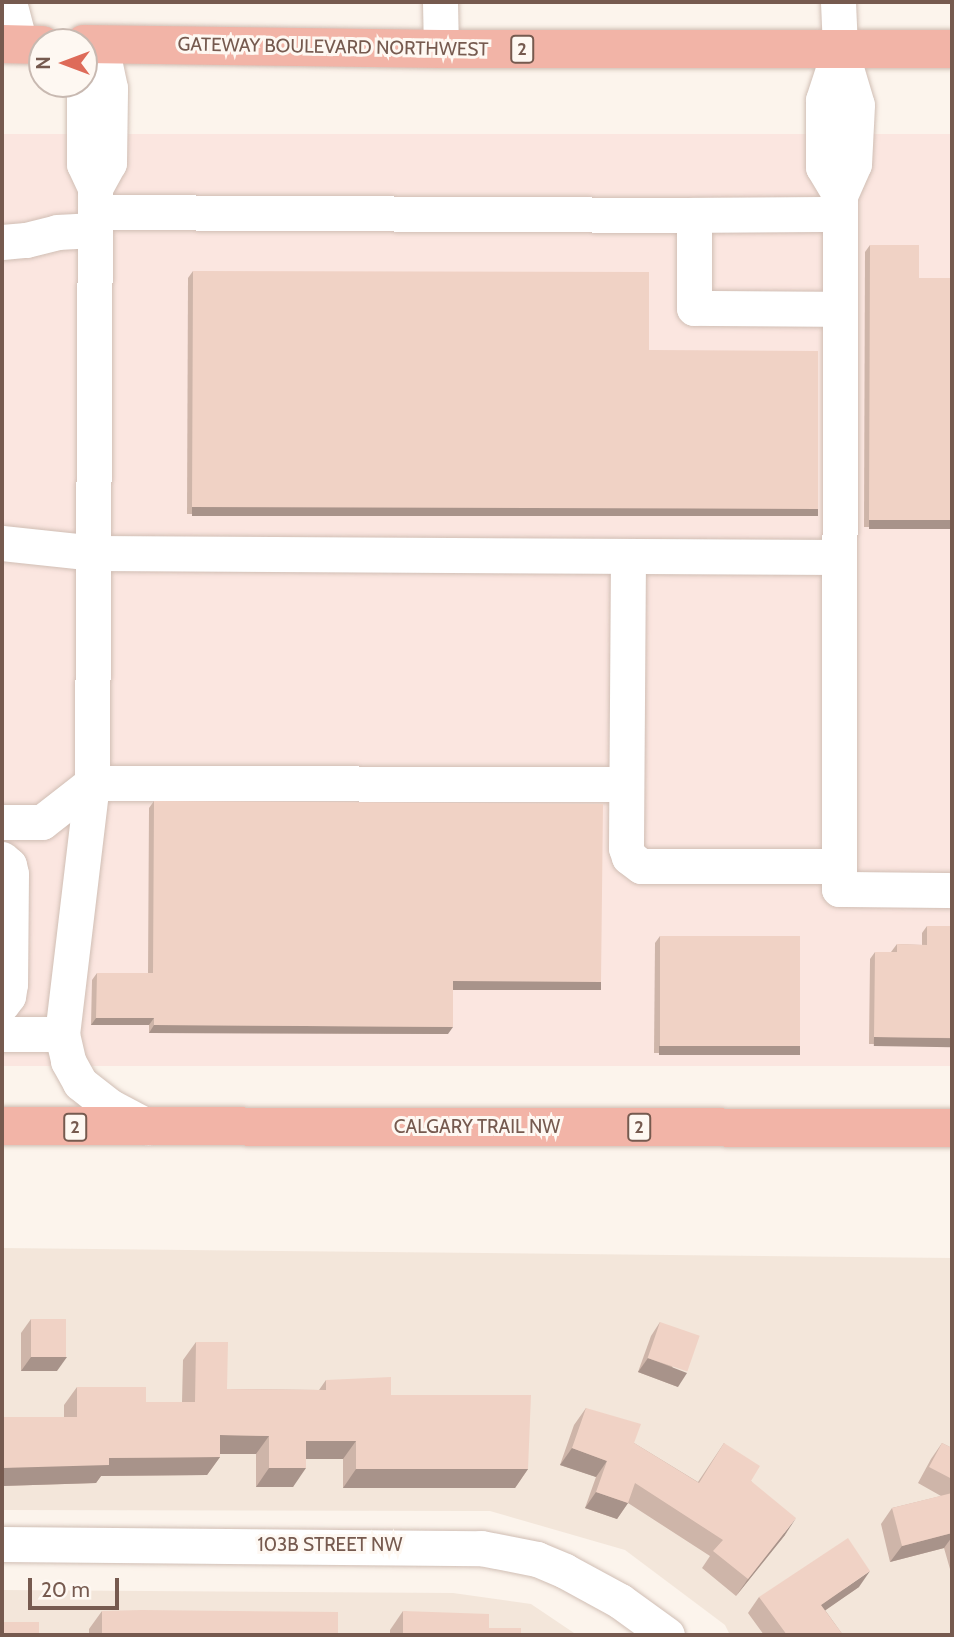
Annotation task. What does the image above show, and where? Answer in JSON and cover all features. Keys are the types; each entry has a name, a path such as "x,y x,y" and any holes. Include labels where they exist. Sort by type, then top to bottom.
{"highway":[{"name":"GATEWAY BOULEVARD NORTHWEST","path":"98,44 441,49 952,49"},
{"name":"CALGARY TRAIL NW","path":"2,1126 952,1128"}],"street":[{"path":"9,2 21,45"},
{"path":"440,2 441,49"},
{"path":"838,2 840,48 858,105 854,164 840,204 839,889 952,890"},
{"path":"98,59 110,88 109,163 95,210 92,783 62,1034 68,1061 80,1083 105,1104 149,1127"},
{"path":"2,242 69,230 95,210 694,215 840,204"},
{"path":"694,215 694,308 840,309"},
{"path":"2,543 95,553 839,557"},
{"path":"628,557 626,848 629,857 641,866 839,866"},
{"path":"2,822 42,822 92,783 626,784"},
{"path":"2,859 9,865 11,874 10,984 8,996 2,1004"},
{"path":"2,1034 62,1034"},
{"name":"103B STREET NW","path":"2,1544 481,1548 537,1559 565,1571 655,1625"}],"shaded area":[{"path":"2,134 952,134 952,1066 2,1066"},
{"path":"2,1248 952,1258 952,1635 730,1635 725,1625 625,1550 490,1511 2,1510"},
{"path":"2,1590 453,1593 531,1604 577,1635 2,1635"}],"building":[{"path":"870,245 919,245 919,278 952,278 952,520 869,520"},
{"path":"193,271 649,272 649,350 818,351 818,509 192,507"},
{"path":"154,801 603,804 601,982 453,981 453,1027 154,1025 154,1018 96,1018 97,973 153,973"},
{"path":"927,926 952,926 952,1038 874,1037 875,952 897,952 897,944 927,945"},
{"path":"660,936 800,936 800,1046 660,1046"},
{"path":"31,1319 66,1319 66,1357 31,1357"},
{"path":"660,1322 700,1336 687,1372 648,1358"},
{"path":"196,1342 228,1342 227,1389 326,1390 326,1380 391,1377 391,1395 531,1395 528,1469 356,1469 356,1441 306,1441 306,1468 269,1468 269,1436 220,1435 220,1457 109,1458 109,1465 2,1468 2,1417 77,1417 77,1387 146,1387 146,1402 195,1402"},
{"path":"586,1408 641,1424 634,1443 699,1483 724,1443 760,1466 751,1481 796,1518 748,1579 713,1551 723,1540 635,1483 628,1503 596,1492 607,1461 572,1448"},
{"path":"942,1443 952,1448 952,1479 929,1467"},
{"path":"952,1493 952,1533 902,1546 892,1508"},
{"path":"848,1538 870,1571 821,1605 843,1635 787,1635 759,1597"},
{"path":"102,1611 338,1612 338,1635 2,1635 2,1622 39,1622 39,1634 102,1633"},
{"path":"403,1611 489,1614 489,1628 521,1628 521,1635 403,1635"}]}
